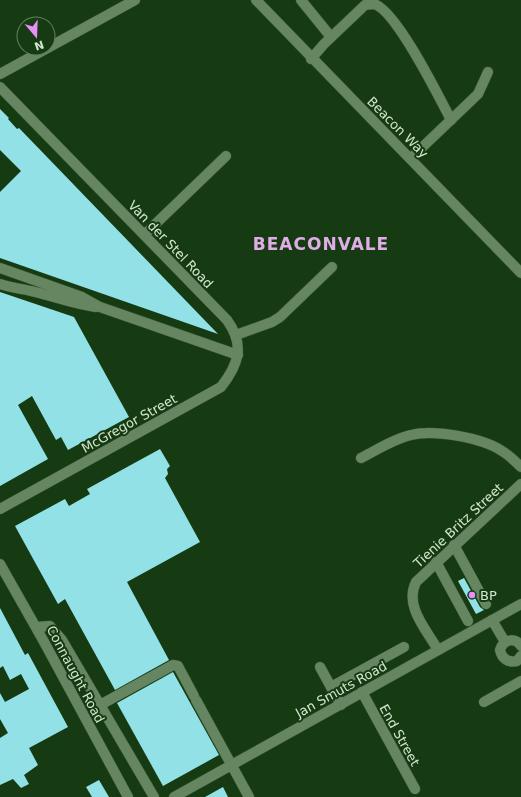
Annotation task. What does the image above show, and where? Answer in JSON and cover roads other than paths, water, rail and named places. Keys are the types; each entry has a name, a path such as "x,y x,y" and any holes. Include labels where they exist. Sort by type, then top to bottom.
{"street":[{"path":"0,74 121,3 135,0"},
{"name":"Beacon Way","path":"256,0 311,59 519,267"},
{"path":"301,0 331,37"},
{"path":"311,59 331,37 365,5 372,2 380,8 401,31 451,120"},
{"path":"411,158 480,91 488,72"},
{"name":"Van der Stel Road","path":"0,87 145,234 227,320 236,335"},
{"path":"145,234 226,156"},
{"path":"236,335 272,322 280,317 332,267"},
{"path":"0,268 82,297 100,307 238,355"},
{"path":"0,284 10,288 32,291 80,305 100,307"},
{"name":"McGregor Street","path":"0,509 221,388 232,373 238,355 236,335"},
{"path":"361,458 410,435 426,432 446,433 494,446 521,467"},
{"name":"Tienie Britz Street","path":"438,650 413,608 412,590 416,582 521,484"},
{"path":"454,545 486,604"},
{"path":"436,562 468,621"},
{"name":"Connaught Road","path":"0,564 36,626 128,797"},
{"name":"Jan Smuts Road","path":"174,797 521,604"},
{"path":"492,620 505,642"},
{"path":"36,626 45,625 54,629 154,797"},
{"path":"520,661 512,662 504,659 500,650 505,642 515,640 521,646"},
{"path":"331,686 404,647"},
{"path":"100,705 173,665 178,666 249,797"},
{"path":"320,667 341,704"},
{"path":"64,678 79,669"},
{"path":"484,702 521,681"},
{"name":"End Street","path":"362,692 415,790"}],"place":[{"name":"BP","path":"472,595"}],"district":[{"name":"BEACONVALE","path":"321,244"}]}
